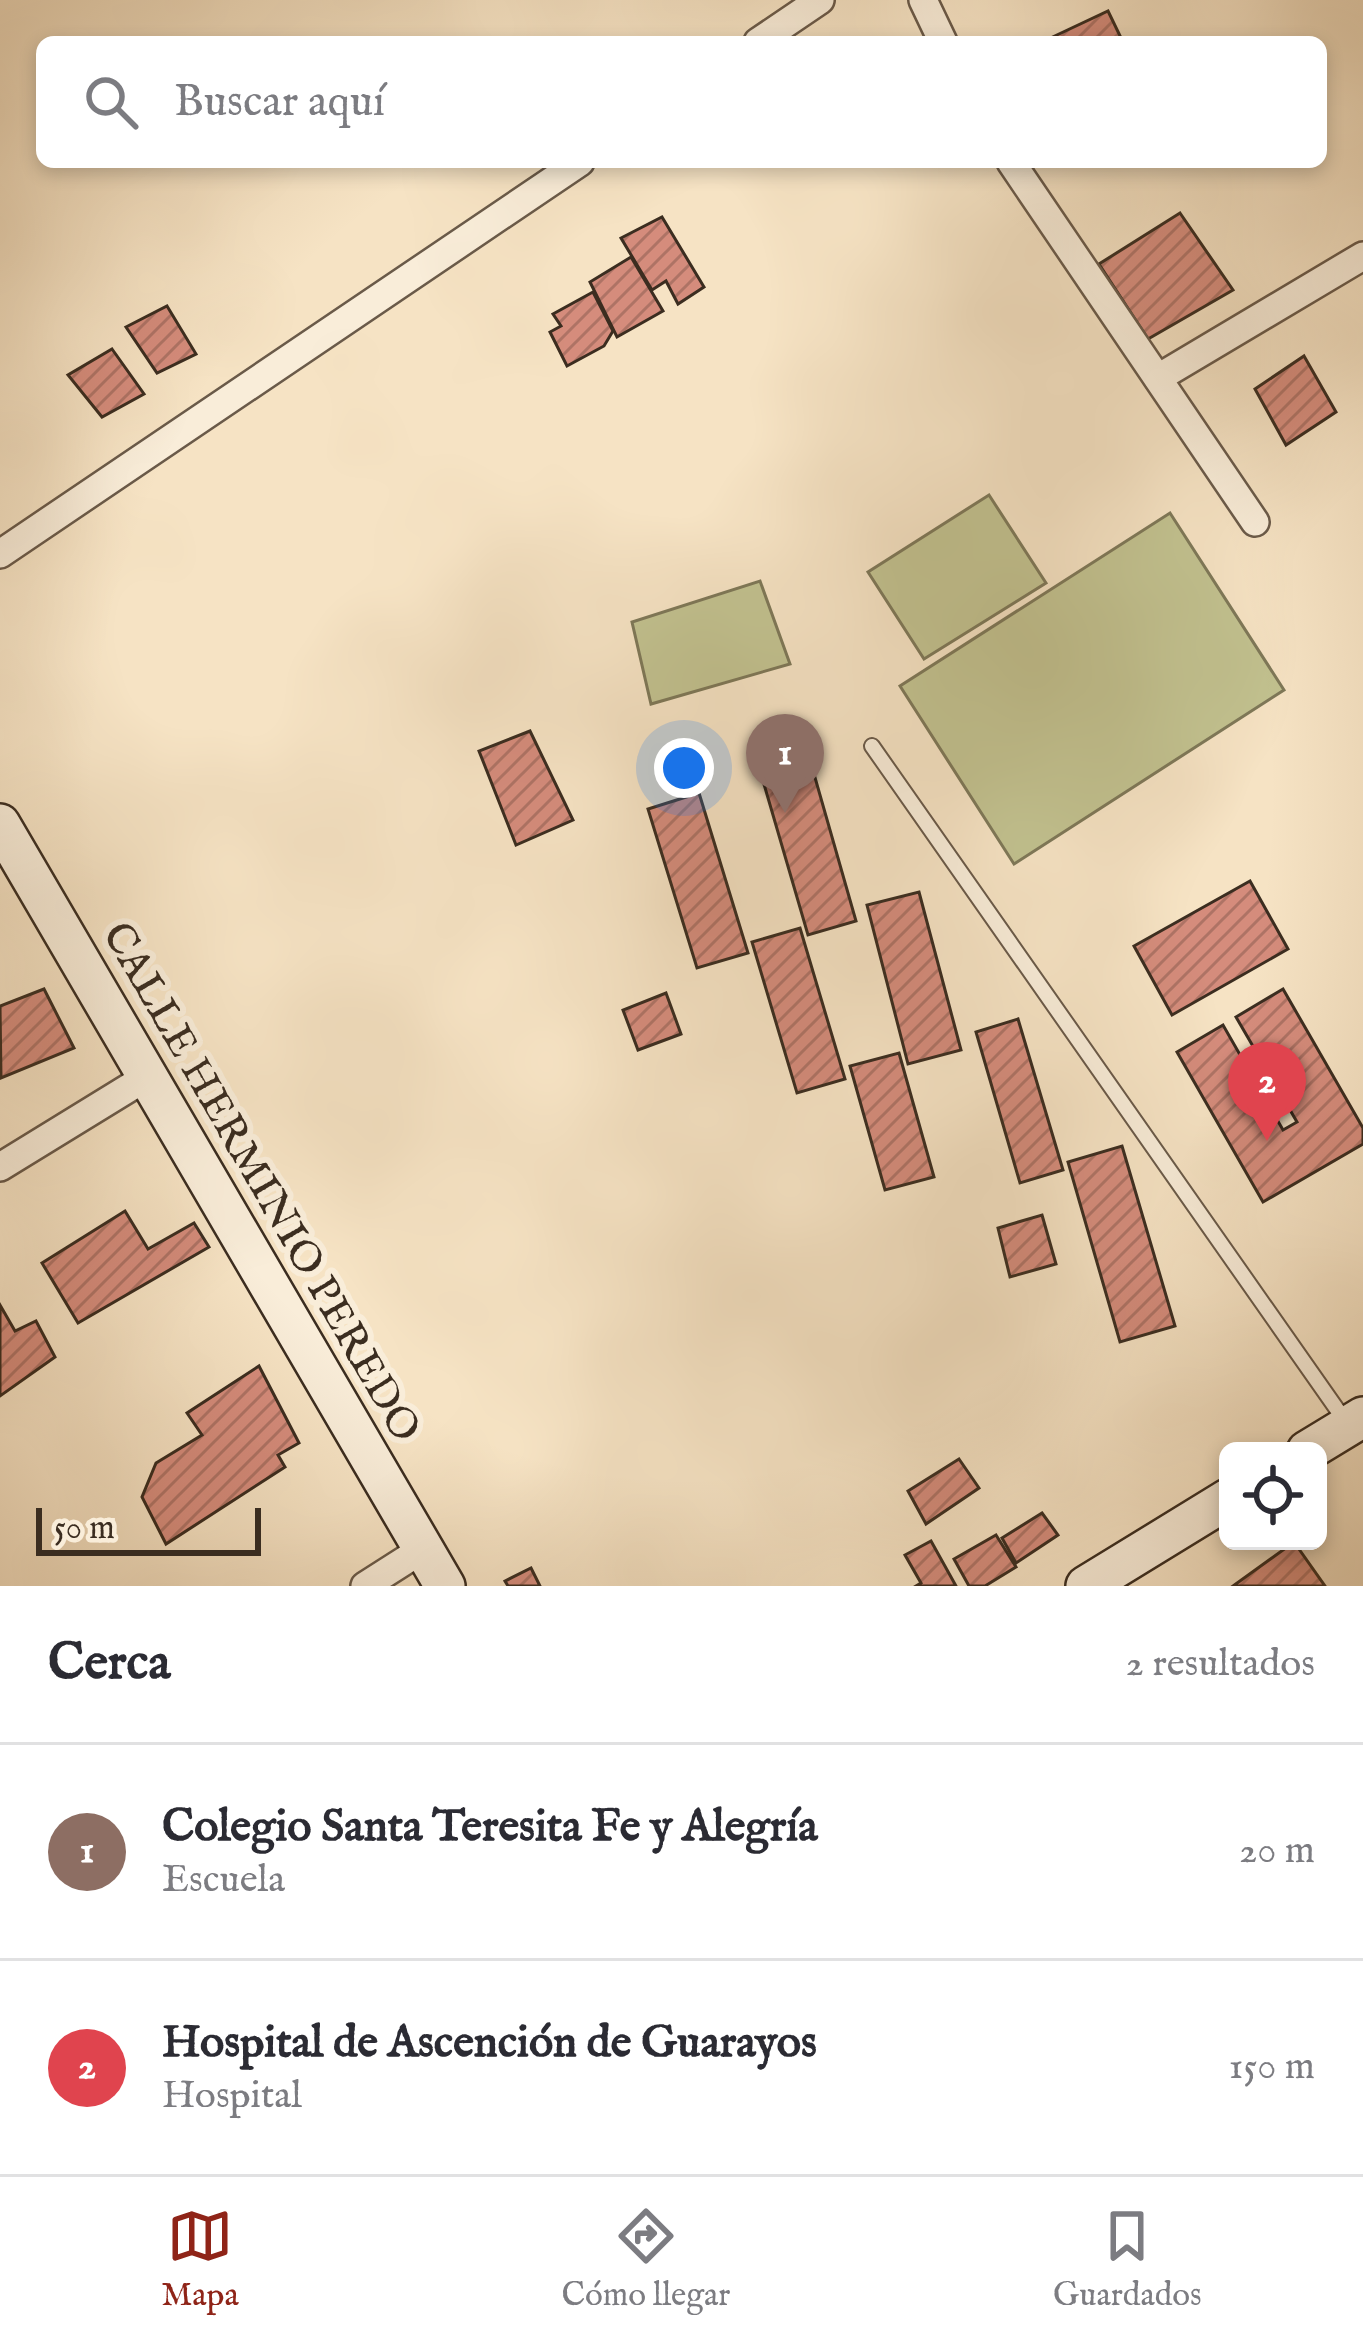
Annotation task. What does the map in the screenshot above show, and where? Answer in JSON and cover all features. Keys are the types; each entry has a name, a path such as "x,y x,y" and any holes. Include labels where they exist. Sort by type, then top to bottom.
{"main road":[{"name":"CALLE HERMINIO PEREDO","path":"0,824 445,1586"},
{"path":"1322,1442 1356,1422"},
{"path":"1108,1580 1219,1505"}],"street":[{"path":"767,36 820,0"},
{"path":"922,0 940,36"},
{"path":"0,554 571,168"},
{"path":"1015,168 1255,522"},
{"path":"1158,378 1363,256"},
{"path":"0,1168 145,1078"},
{"path":"365,1586 423,1549"}],"lane":[{"path":"872,746 1356,1422"}],"green space":[{"path":"989,495 1046,583 924,659 868,572"},
{"path":"1170,513 1284,690 1014,864 900,686"},
{"path":"760,581 790,664 651,704 632,622"}],"building":[{"path":"1108,11 1120,36 1055,36"},
{"path":"1180,213 1233,290 1148,339 1099,264"},
{"path":"662,217 704,287 678,304 666,281 652,290 621,238"},
{"path":"631,257 663,311 617,337 590,282"},
{"path":"593,292 613,331 604,346 567,366 550,332 561,326 553,314"},
{"path":"167,306 196,354 157,373 126,327"},
{"path":"112,349 144,394 102,417 68,375"},
{"path":"1304,356 1336,412 1286,445 1255,389"},
{"path":"530,731 573,820 516,845 479,751"},
{"path":"810,760 856,921 808,935 761,774"},
{"path":"699,793 748,953 697,968 648,809"},
{"path":"1250,881 1288,949 1172,1015 1134,946"},
{"path":"919,892 961,1050 908,1064 867,905"},
{"path":"800,928 845,1079 797,1093 752,942"},
{"path":"44,989 74,1048 1,1078 0,1006"},
{"path":"1283,989 1363,1128 1363,1144 1263,1202 1177,1052 1223,1025 1283,1130 1297,1122 1236,1017"},
{"path":"666,993 681,1034 638,1050 623,1010"},
{"path":"1018,1019 1063,1170 1020,1183 976,1032"},
{"path":"899,1053 934,1177 885,1190 850,1066"},
{"path":"1122,1146 1175,1326 1120,1342 1068,1162"},
{"path":"125,1211 148,1249 194,1223 209,1247 78,1323 42,1263"},
{"path":"1042,1215 1056,1264 1010,1277 998,1228"},
{"path":"0,1305 15,1331 36,1321 55,1357 0,1396"},
{"path":"259,1366 299,1443 278,1455 285,1467 166,1544 142,1497 156,1463 202,1435 187,1413"},
{"path":"959,1459 979,1488 926,1524 908,1491"},
{"path":"1042,1513 1058,1535 1016,1563 1002,1538"},
{"path":"996,1535 1016,1567 985,1586 969,1586 954,1559"},
{"path":"931,1541 956,1586 916,1586 921,1583 905,1555"},
{"path":"1283,1550 1300,1550 1325,1586 1233,1586"},
{"path":"531,1568 540,1586 508,1586 505,1581"}],"place":[{"name":"Colegio Santa Teresita Fe y Alegría","path":"785,813"},
{"name":"Hospital de Ascención de Guarayos","path":"1267,1141"}]}
